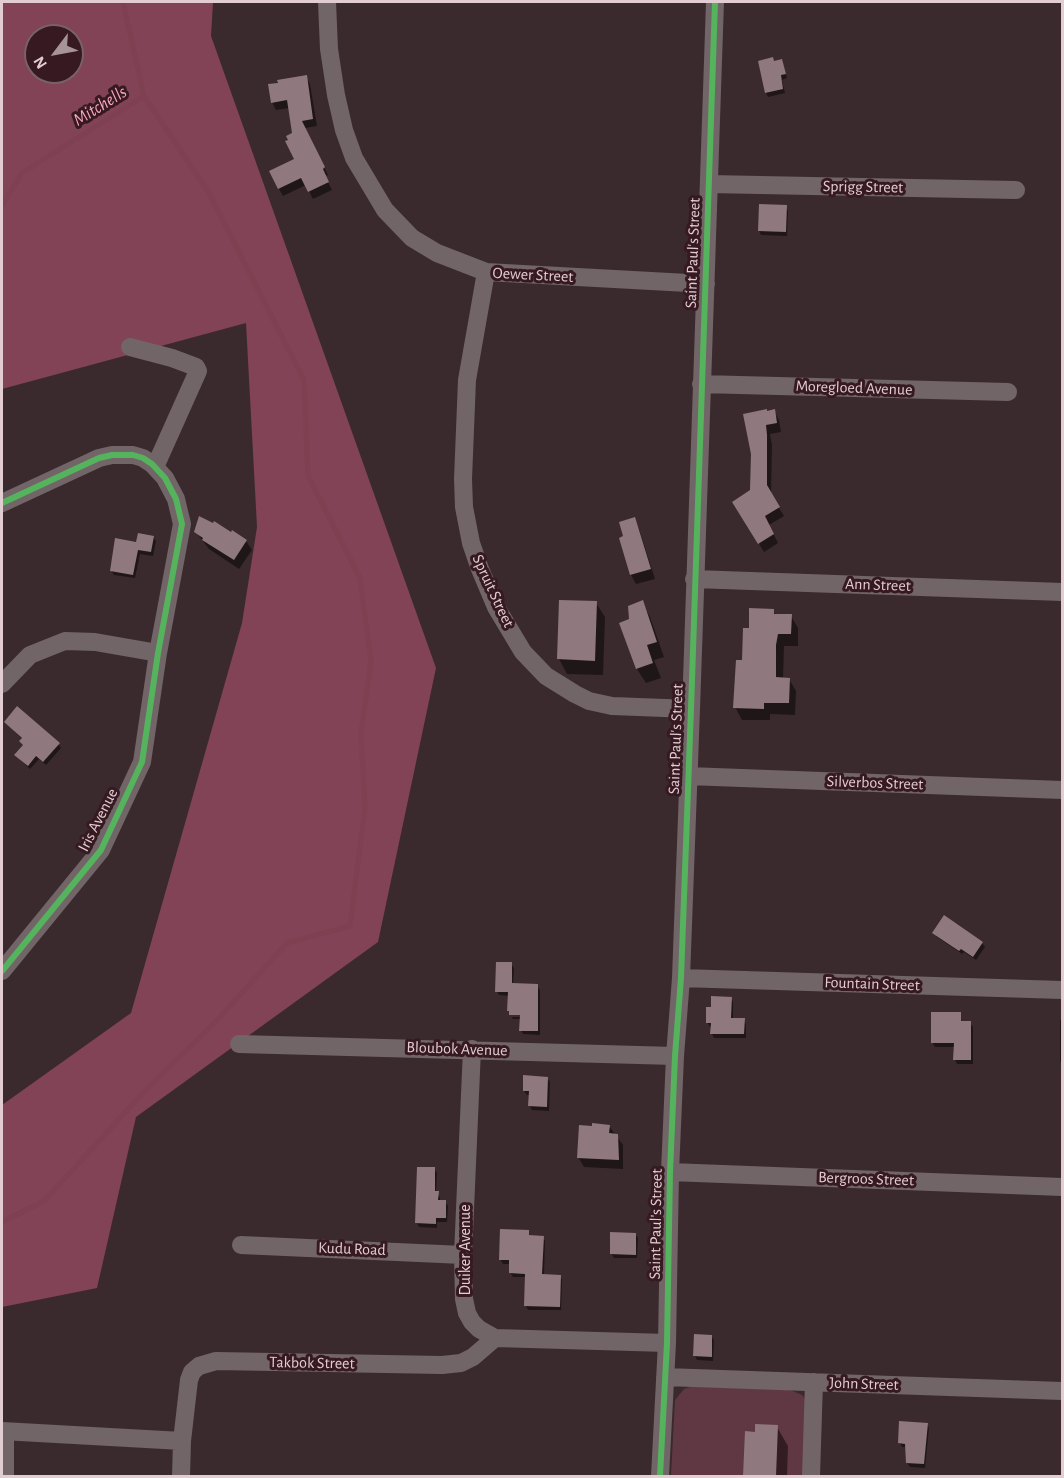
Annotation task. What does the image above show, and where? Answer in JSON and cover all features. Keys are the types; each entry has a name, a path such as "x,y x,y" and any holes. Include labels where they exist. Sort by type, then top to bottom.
{"street":[{"name":"Oewer Street","path":"327,2 329,49 344,130 354,158 369,187 385,210 412,238 437,253 486,272 706,284"},
{"name":"Saint Paul's Street","path":"660,1476 667,1343 670,1172 681,978 715,2"},
{"name":"Sprigg Street","path":"709,184 1016,190"},
{"name":"Spruit Street","path":"486,272 467,381 463,479 464,507 471,543 496,607 523,652 546,676 575,694 612,706 691,708"},
{"path":"2,503 75,468 107,456 137,456 155,467 198,371 172,358 130,347"},
{"name":"Moregloed Avenue","path":"701,384 1008,392"},
{"name":"Iris Avenue","path":"2,971 101,850 142,762 158,652 182,524 174,494 155,467"},
{"name":"Ann Street","path":"694,579 1062,592"},
{"path":"2,684 30,655 65,641 95,642 158,652"},
{"name":"Silverbos Street","path":"688,776 1062,790"},
{"name":"Fountain Street","path":"681,978 1062,990"},
{"name":"Bloubok Avenue","path":"239,1044 675,1056"},
{"name":"Duiker Avenue","path":"472,1049 463,1255 464,1299 472,1322 495,1338"},
{"name":"Bergroos Street","path":"670,1172 1062,1186"},
{"name":"Kudu Road","path":"241,1245 463,1255"},
{"path":"495,1338 667,1343"},
{"name":"Takbok Street","path":"181,1476 182,1441 190,1376 195,1369 206,1364 216,1361 442,1365 467,1360 495,1338"},
{"name":"John Street","path":"665,1377 1062,1391"},
{"path":"811,1476 814,1382"},
{"path":"5,1476 3,1432 182,1441"}],"shaded area":[{"path":"2,2 213,2 211,36 436,668 378,942 136,1117 97,1288 2,1307 2,1105 131,1013 242,623 257,527 246,323 2,389"},
{"path":"693,1386 790,1390 802,1395 806,1400 807,1476 671,1476 675,1400 684,1389"}],"building":[{"path":"773,57 774,61 782,59 786,74 781,75 783,89 765,93 758,61"},
{"path":"307,75 313,119 302,121 325,167 323,169 329,182 308,192 301,178 278,189 269,171 294,159 285,141 288,140 286,136 292,133 287,100 271,103 268,84 278,83 277,80"},
{"path":"759,204 787,205 786,232 758,231"},
{"path":"767,409 767,411 775,409 777,423 766,425 767,485 780,507 765,516 774,534 758,544 732,502 750,490 751,454 743,414"},
{"path":"199,516 213,523 214,521 231,532 232,530 247,540 234,560 202,540 203,538 194,532"},
{"path":"635,517 651,569 630,575 619,538 623,536 619,522"},
{"path":"138,533 154,536 151,552 138,550 133,575 110,571 115,538 136,542"},
{"path":"559,600 597,601 595,661 557,659"},
{"path":"643,600 657,642 647,645 653,663 636,669 619,623 629,619 628,606"},
{"path":"749,608 774,609 774,614 792,614 791,634 778,634 776,645 776,677 790,678 789,703 764,703 764,709 733,708 736,660 742,660 743,628 749,628"},
{"path":"17,706 60,743 43,762 36,756 28,766 14,755 23,745 19,741 22,738 4,722"},
{"path":"944,915 983,942 973,957 961,949 959,951 932,933"},
{"path":"496,962 512,962 512,983 538,984 538,1031 519,1031 520,1015 509,1015 507,1011 508,992 495,992"},
{"path":"711,996 732,997 731,1018 745,1018 744,1034 710,1034 711,1023 706,1023 706,1007 711,1007"},
{"path":"931,1012 961,1012 961,1021 971,1021 971,1060 953,1060 954,1043 931,1043"},
{"path":"523,1075 548,1077 547,1107 528,1106 529,1091 523,1091"},
{"path":"592,1123 610,1125 609,1133 618,1134 619,1160 577,1158 579,1125 592,1126"},
{"path":"417,1167 435,1167 435,1191 439,1191 438,1200 446,1200 446,1218 436,1218 436,1224 415,1223"},
{"path":"500,1229 529,1230 529,1235 544,1236 542,1274 561,1275 560,1307 524,1306 525,1274 509,1273 509,1260 499,1260"},
{"path":"610,1232 636,1233 636,1255 610,1254"},
{"path":"694,1334 712,1335 712,1357 693,1356"},
{"path":"899,1421 928,1423 924,1464 906,1463 905,1444 898,1443"},
{"path":"755,1424 778,1425 776,1476 743,1476 745,1431 755,1432"}],"waterway":[{"name":"Mitchells","path":"2,205 22,173 144,96 123,2"},
{"path":"2,1222 44,1201 143,1093 220,1017 287,943 350,926 365,808 361,733 371,662 360,578 308,476 304,380 209,193 144,96"}],"cycle path":[{"path":"660,1476 667,1343 670,1172 681,978 715,2"},
{"path":"2,503 99,458 112,455 133,455 152,464 165,478 176,499 182,524 158,653 142,762 101,850 2,971"}]}
